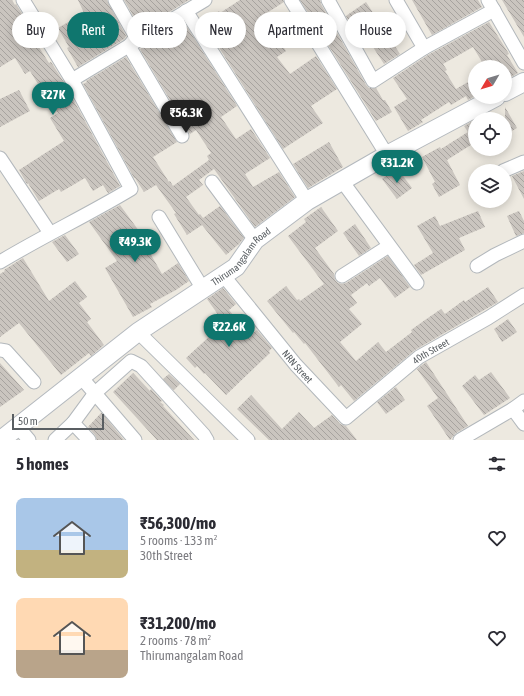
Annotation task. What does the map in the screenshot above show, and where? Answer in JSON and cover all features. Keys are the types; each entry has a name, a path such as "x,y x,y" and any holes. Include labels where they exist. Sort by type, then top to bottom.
{"street":[{"path":"0,262 31,243 99,208 131,189 72,80 22,0"},
{"path":"115,0 127,21"},
{"path":"291,0 387,155"},
{"path":"328,0 373,81 491,5 524,63"},
{"path":"396,0 424,48"},
{"path":"201,1 186,11 307,201"},
{"path":"72,80 127,47"},
{"path":"130,48 182,136"},
{"path":"512,88 524,82"},
{"name":"Thirumangalam Road","path":"1,440 23,436 80,376 138,332 223,275 236,268 255,240 307,201 387,155 483,104"},
{"path":"0,158 50,233"},
{"path":"512,167 524,162"},
{"path":"342,181 417,283"},
{"path":"212,182 255,240"},
{"path":"159,217 203,289"},
{"path":"477,266 495,255 523,243"},
{"path":"342,276 389,246"},
{"name":"NRN Street","path":"223,275 296,365 346,418"},
{"name":"40th Street","path":"346,418 419,357 488,318 524,295"},
{"path":"138,332 248,440"},
{"path":"0,350 6,351 34,382"},
{"path":"55,440 73,423 95,393 131,361 141,366 207,440"},
{"path":"80,376 135,440"},
{"path":"460,440 524,401"},
{"path":"513,409 524,424"},
{"path":"73,423 89,440"}],"building":[{"path":"0,0 12,0 21,12 12,12 12,48 39,48 49,63 51,62 65,84 120,186 108,193 103,185 93,191 85,178 61,192 59,189 39,201 19,170 64,141 50,118 58,113 43,88 41,89 30,71 25,74 15,58 0,67"},
{"path":"78,0 107,0 113,12 84,12"},
{"path":"124,0 189,0 169,12 131,12"},
{"path":"240,0 283,0 284,2 268,12 254,12 254,48 284,48 286,51 277,57 290,74 316,56 337,89 311,106 323,123 283,149 219,48 246,48 246,12 222,12"},
{"path":"300,0 320,0 325,12 308,12"},
{"path":"412,0 478,0 482,7 432,35"},
{"path":"502,0 524,0 524,37"},
{"path":"366,2 373,12 352,12"},
{"path":"489,22 509,54 507,55 510,60 481,60 473,47 443,64 447,70 445,71 456,89 468,82 468,100 466,96 451,105 449,102 421,120 423,122 408,131 394,107 407,99 393,78 428,55"},
{"path":"67,23 67,44 59,30 59,27"},
{"path":"119,23 126,36 119,42"},
{"path":"187,27 195,39 195,48 200,48 237,106 221,117 236,139 251,129 270,158 245,174 253,187 279,172 295,197 255,227 214,169 199,180 203,185 186,197 199,215 200,214 203,218 220,206 244,238 226,255 202,225 187,235 174,214 176,213 156,185 144,192 134,178 83,84 126,57 177,142 153,157 173,186 209,160 207,156 211,153 196,130 190,134 140,49 187,48"},
{"path":"337,33 366,85 369,88 376,88 392,112 376,121 330,48 337,48"},
{"path":"67,48 109,48 78,67"},
{"path":"374,48 396,48 400,54 384,64"},
{"path":"512,63 518,73 512,76"},
{"path":"19,90 30,111 0,127 0,99"},
{"path":"512,119 517,128 512,131"},
{"path":"468,124 468,132 464,126"},
{"path":"468,132 468,147 447,160 460,185 439,197 432,184 435,182 422,157 440,147 441,149"},
{"path":"329,142 343,167 308,188 293,164"},
{"path":"397,168 412,188 397,199 382,179"},
{"path":"524,171 524,199 512,176"},
{"path":"120,205 139,231 138,232 162,274 178,263 189,281 150,304 152,307 133,317 105,268 117,261 89,222"},
{"path":"321,207 338,231 315,248 334,274 335,280 338,283 346,283 388,256 410,287 395,298 380,278 369,286 367,283 351,295 357,303 349,309 362,324 340,342 356,361 378,342 386,352 412,332 411,330 441,309 445,314 464,300 465,302 488,287 498,302 415,350 354,401 341,385 339,387 305,343 304,344 294,332 293,333 267,301 286,286 297,300 299,299 300,301 324,284 288,236 306,222 304,219"},
{"path":"478,211 485,227 459,238 465,250 421,275 414,265 433,253 417,226 435,216 440,226"},
{"path":"519,211 524,221 524,233 516,236 507,216"},
{"path":"355,224 371,248 359,256 343,233"},
{"path":"65,235 79,254 67,262 52,242"},
{"path":"23,258 49,301 75,281 87,297 79,303 91,319 87,322 104,345 91,356 89,353 61,375 19,323 0,337 0,274"},
{"path":"223,288 236,304 229,310 250,336 257,330 272,348 269,351 270,353 226,395 205,373 204,374 197,366 195,368 186,358 224,323 207,299"},
{"path":"508,319 517,332 502,342 494,329"},
{"path":"426,362 468,426 456,433 450,440 427,406 438,398 417,369"},
{"path":"0,363 24,390 0,407"},
{"path":"491,372 510,398 484,415 462,386 475,375 479,380"},
{"path":"133,373 162,401 160,402 164,405 163,406 194,440 157,440 113,392"},
{"path":"169,374 180,384 174,390 163,379"},
{"path":"396,387 405,400 386,414 377,402"},
{"path":"251,395 282,429 299,412 314,428 332,415 340,424 346,426 357,440 269,440 237,409"},
{"path":"101,413 124,440 97,440 95,435 88,427"}]}
